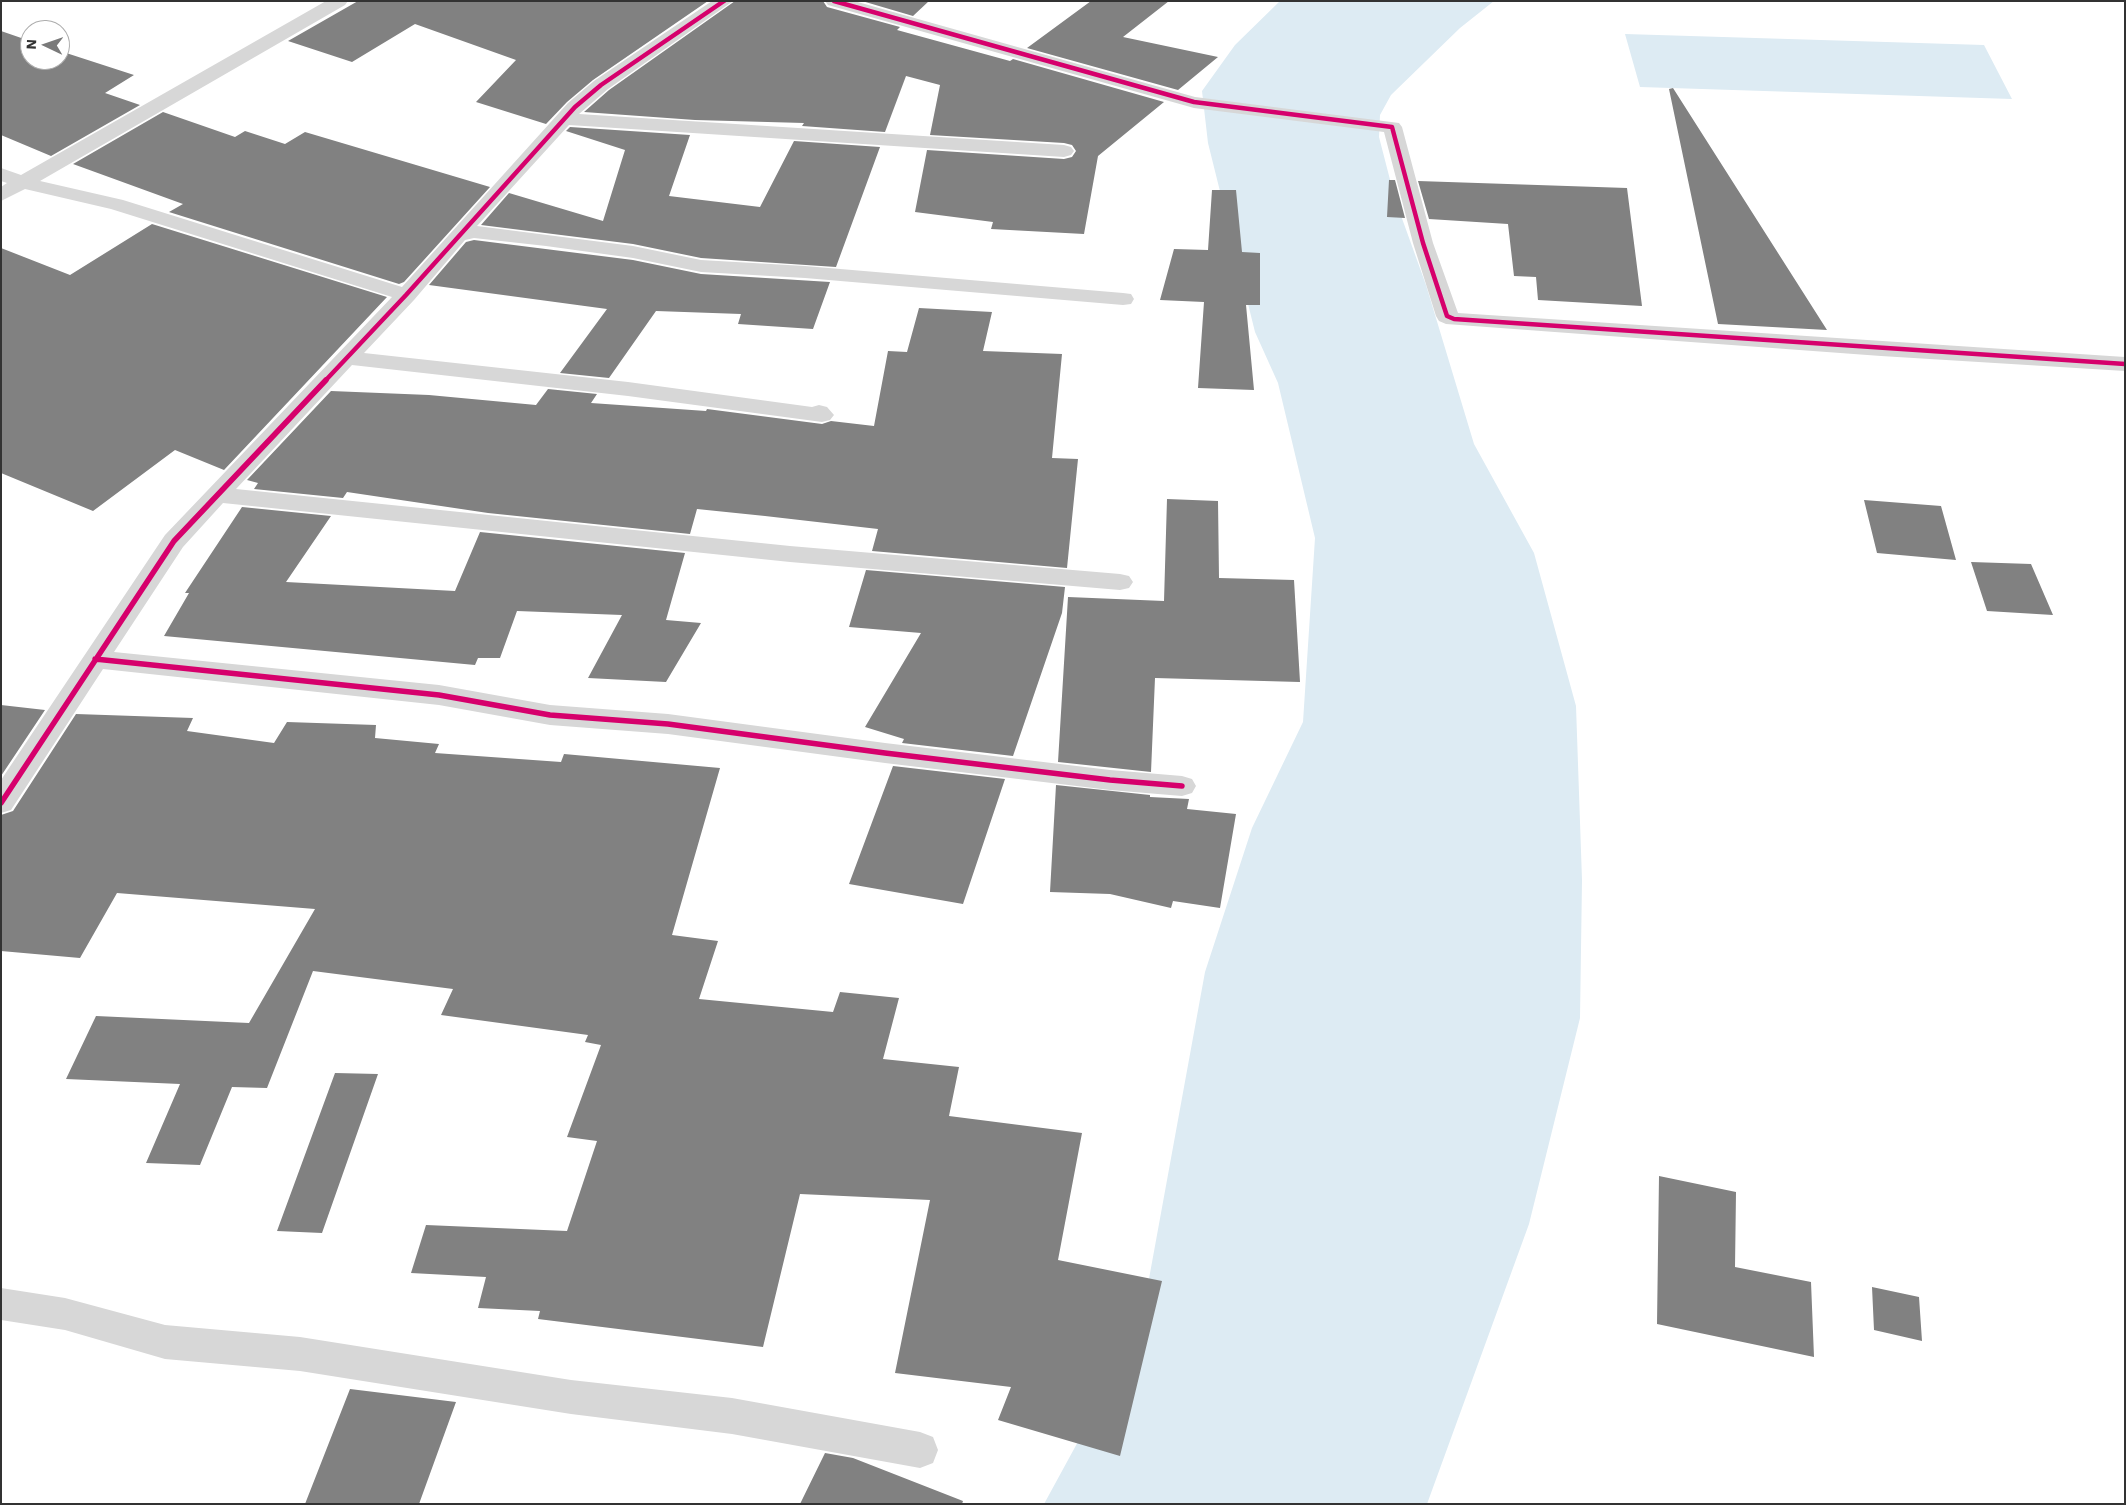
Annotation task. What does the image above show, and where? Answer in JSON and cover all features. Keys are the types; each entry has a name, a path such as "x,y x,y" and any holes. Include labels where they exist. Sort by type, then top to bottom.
{"street":[{"path":"1,195 339,1"},
{"path":"1,803 174,540 348,358 574,106 601,85 724,1"},
{"path":"834,1 1194,102 1392,127 1423,243 1447,316 1454,318 1881,349 2125,364"},
{"path":"563,119 1064,151"},
{"path":"1,174 23,183 116,204 406,295"},
{"path":"458,234 474,232 623,250 701,266 805,272 1124,299"},
{"path":"348,358 628,389 822,415 819,412"},
{"path":"216,495 790,554 1120,582"},
{"path":"95,660 438,695 550,716 668,724 885,753 1110,780 1182,786"},
{"path":"1,1304 65,1314 165,1342 300,1354 571,1397 732,1416 920,1450"}],"shaded area":[{"path":"1280,1 1494,1 1460,28 1391,95 1380,115 1379,137 1395,199 1426,285 1474,444 1534,553 1576,706 1582,880 1580,1018 1529,1224 1427,1504 1044,1504 1140,1328 1205,972 1252,828 1303,722 1315,538 1278,383 1255,332 1208,143 1202,91 1235,45"},
{"path":"1625,34 1984,45 2012,99 1640,87"}],"building":[{"path":"358,1 708,1 593,80 567,102 546,124 476,102 516,60 415,24 352,62 288,41"},
{"path":"735,1 823,1 827,7 900,27 897,30 1010,61 1013,59 1164,102 1098,156 1084,234 991,229 993,222 915,212 927,150 1064,159 1072,157 1076,151 1072,145 1064,143 930,135 940,85 906,76 885,132 802,126 804,123 695,120 584,112 609,90"},
{"path":"862,1 929,1 913,16"},
{"path":"1091,1 1169,1 1123,37 1218,57 1178,90 1027,48"},
{"path":"1,31 20,38 20,70 70,70 70,54 134,75 105,93 140,105 51,156 1,135"},
{"path":"1673,88 1827,330 1718,324 1669,89"},
{"path":"163,112 235,137 245,131 285,144 305,132 490,187 404,282 399,284 169,212 183,204 73,164"},
{"path":"570,127 690,135 669,196 760,207 794,141 880,147 836,267 701,258 633,244 481,225 509,193 603,221 625,150 566,131"},
{"path":"1389,180 1395,180 1405,218 1387,217"},
{"path":"1418,181 1627,188 1642,306 1538,300 1536,277 1514,276 1508,224 1429,219"},
{"path":"1212,190 1236,190 1242,252 1260,253 1260,305 1246,305 1254,390 1198,388 1204,302 1160,300 1174,249 1208,250"},
{"path":"152,224 387,297 224,470 175,450 93,511 1,473 1,248 70,275"},
{"path":"474,240 633,260 701,274 830,282 813,329 738,324 741,314 656,311 609,378 560,373 607,309 429,285 466,242"},
{"path":"919,308 992,312 983,351 1062,354 1052,458 1078,459 1067,568 872,551 878,529 765,516 697,509 690,534 488,513 347,492 343,498 254,489 258,483 247,480 331,391 429,395 536,405 548,389 597,394 591,403 706,411 707,409 822,424 831,421 874,426 888,351 907,352"},
{"path":"1167,499 1218,501 1219,578 1294,580 1300,682 1155,678 1151,772 1058,762 1068,597 1164,601"},
{"path":"1864,500 1941,506 1956,560 1877,553"},
{"path":"242,507 331,516 286,582 455,591 480,532 685,553 666,620 701,623 666,682 588,678 622,615 517,611 500,658 478,658 475,665 164,636 189,593 185,593"},
{"path":"1971,562 2031,564 2053,615 1987,611"},
{"path":"866,570 1065,587 1062,613 1013,756 902,743 904,739 865,727 921,633 849,627"},
{"path":"1,705 45,710 1,776"},
{"path":"76,714 193,718 187,731 274,743 287,722 376,725 375,738 439,744 435,753 561,762 564,754 720,768 672,935 718,941 699,999 833,1012 840,992 899,998 883,1059 959,1067 949,1116 1082,1133 1058,1260 1162,1281 1120,1456 998,1420 1011,1387 895,1373 930,1200 800,1194 763,1347 538,1319 540,1311 478,1308 486,1277 411,1273 426,1225 567,1231 597,1141 567,1137 601,1045 585,1042 588,1035 441,1015 453,989 313,971 267,1088 232,1087 200,1165 146,1163 180,1084 66,1079 96,1016 249,1023 315,909 117,893 80,958 1,951 1,815 13,811"},
{"path":"893,766 1005,779 963,904 849,884"},
{"path":"1056,785 1150,795 1150,797 1189,799 1187,809 1236,814 1220,908 1173,901 1171,908 1110,894 1050,892"},
{"path":"335,1073 378,1074 322,1233 277,1231"},
{"path":"1659,1176 1736,1192 1735,1267 1811,1282 1814,1357 1657,1324"},
{"path":"1872,1287 1919,1297 1922,1341 1874,1330"},
{"path":"350,1389 456,1402 419,1504 305,1504"},
{"path":"825,1453 853,1458 963,1501 962,1504 800,1504"}],"cycle path":[{"path":"1,803 174,541 406,295 575,107 601,85 724,1"},
{"path":"834,1 1194,102 1392,127 1423,243 1447,316 1454,319 2125,364"},
{"path":"95,659 439,695 550,715 668,724 885,753 1110,780 1182,786"}]}
